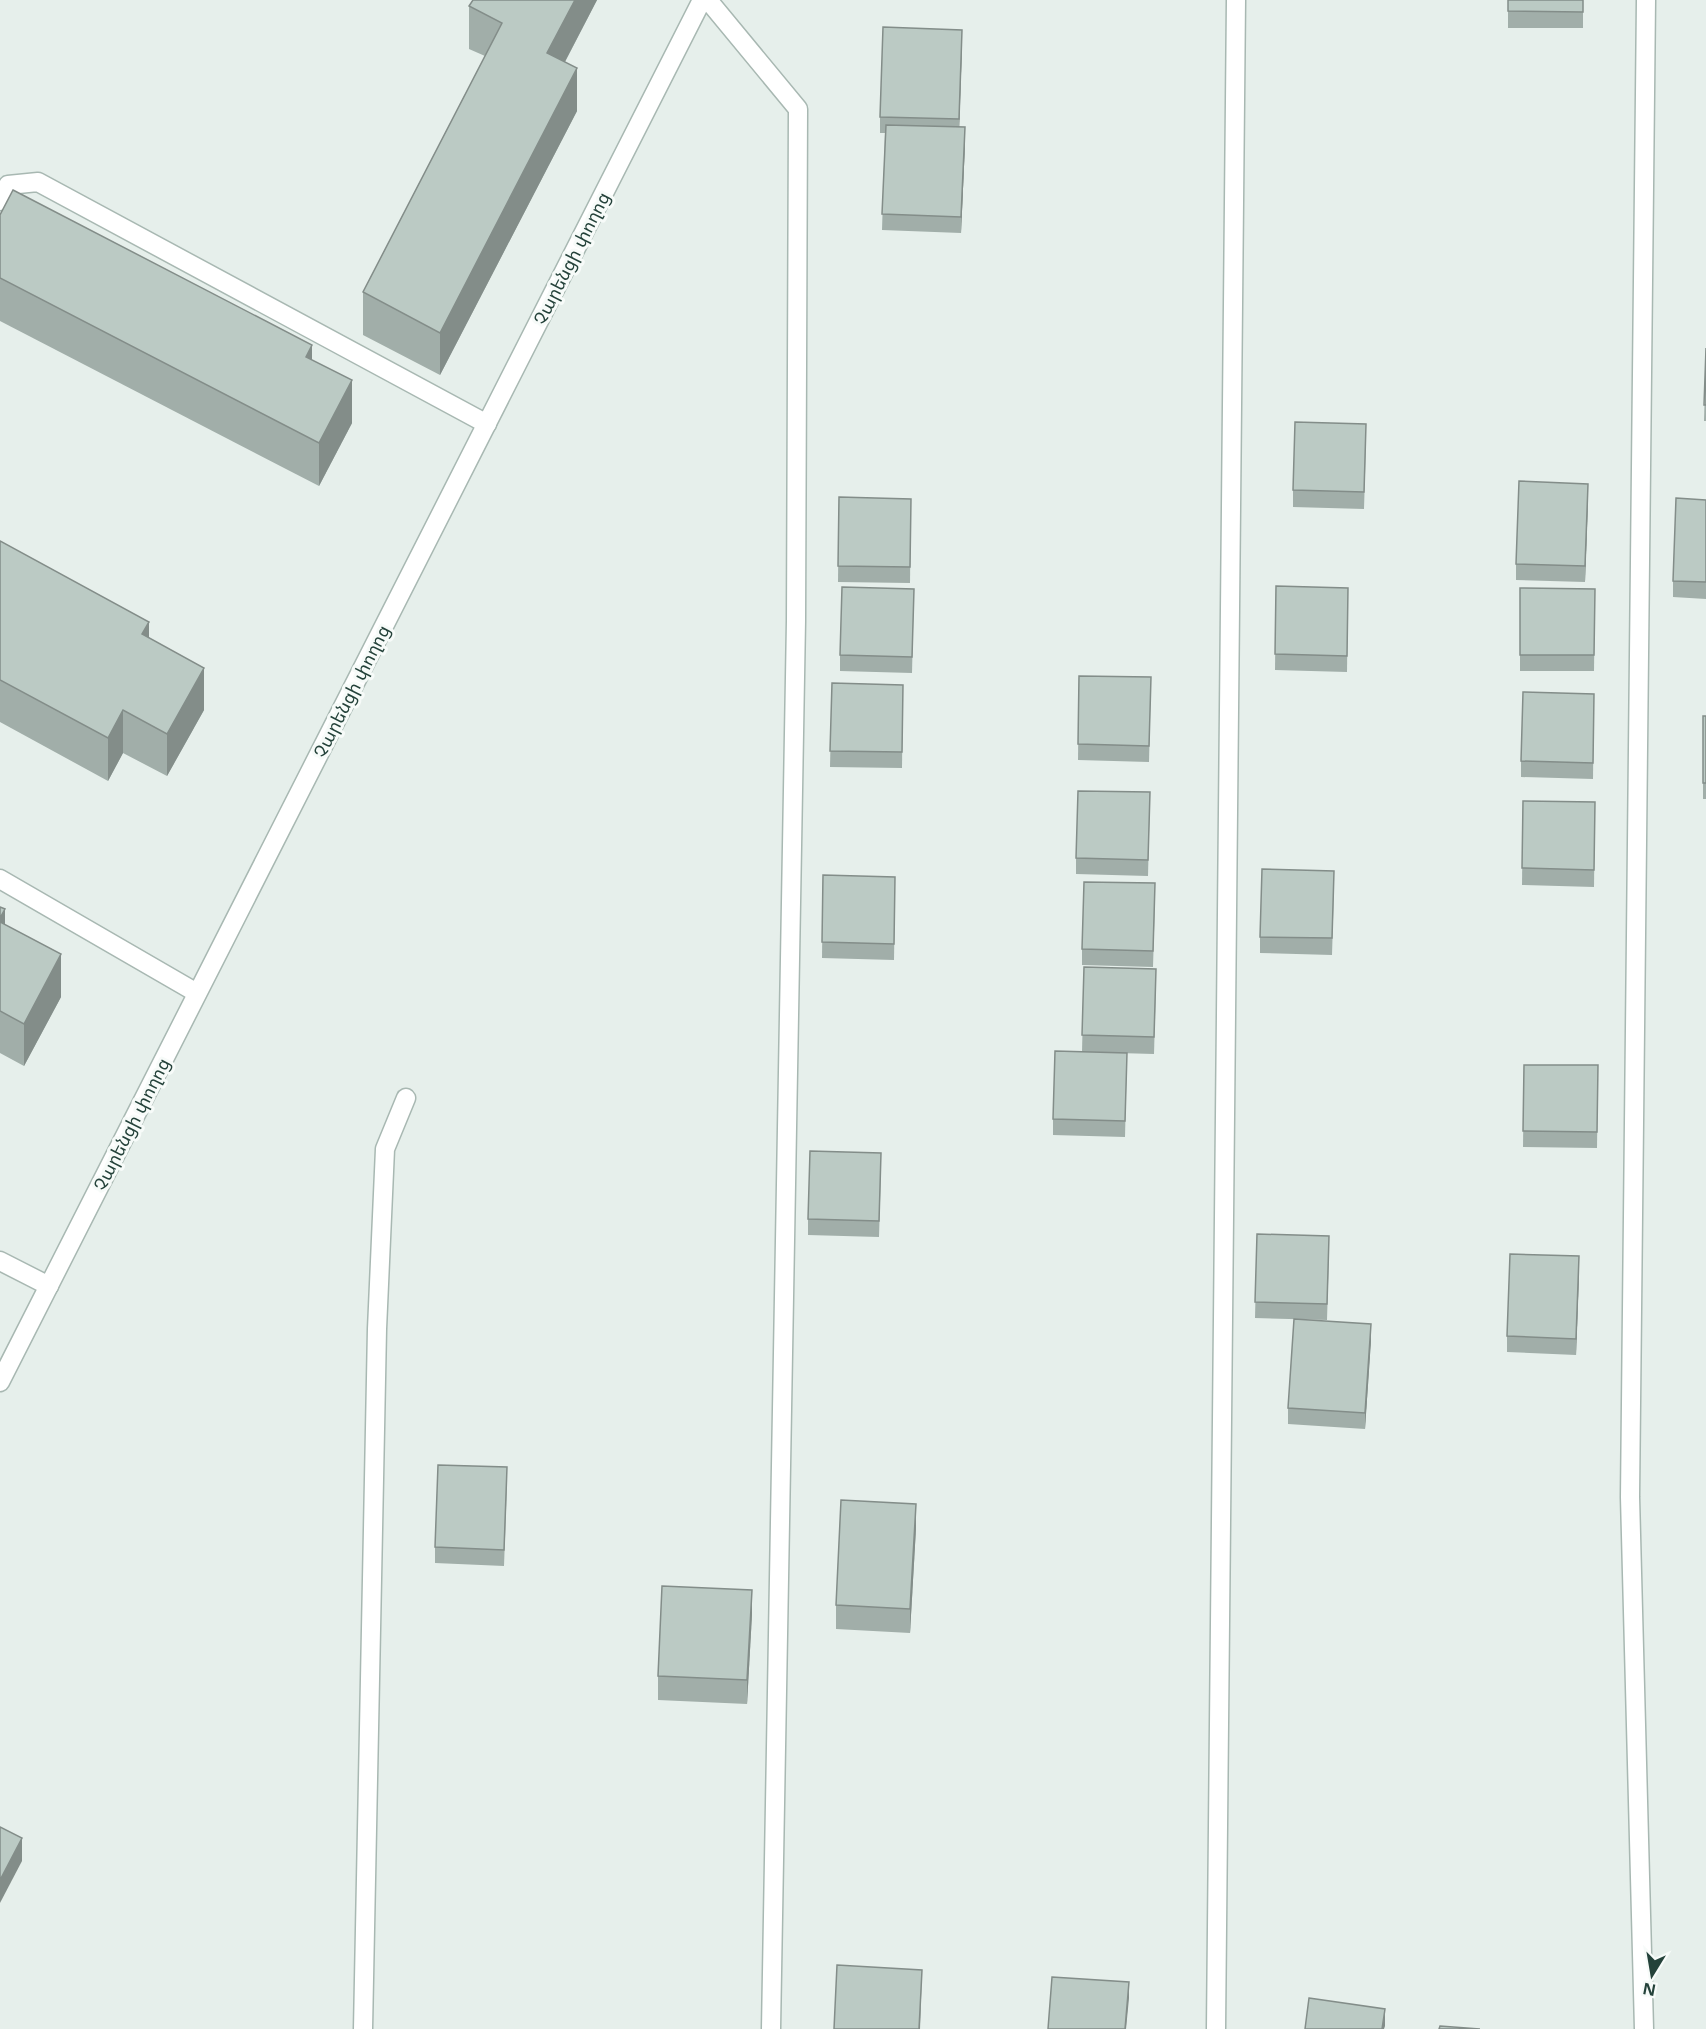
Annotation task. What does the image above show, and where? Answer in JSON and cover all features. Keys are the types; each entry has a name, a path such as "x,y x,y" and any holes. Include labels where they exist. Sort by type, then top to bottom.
{"street":[{"name":"Չարենցի փողոց","path":"0,1382 702,0"},
{"path":"708,0 798,109 796,633 771,2029"},
{"path":"1216,2029 1236,0"},
{"path":"1644,2029 1630,1497 1646,0"},
{"path":"0,201 8,185 38,182 487,424"},
{"path":"0,879 197,993"},
{"path":"363,2029 377,1329 385,1149 406,1098"},
{"path":"0,1261 49,1286"}],"building":[{"path":"473,0 575,0 547,53 577,68 440,333 363,292 502,23 469,6"},
{"path":"1508,0 1583,0 1583,12 1508,11"},
{"path":"883,27 962,30 959,119 880,117"},
{"path":"886,125 965,127 961,217 882,214"},
{"path":"13,190 312,345 306,357 352,380 319,443 0,278 0,215"},
{"path":"1706,348 1706,405 1704,405"},
{"path":"1295,422 1366,424 1364,492 1293,490"},
{"path":"1519,481 1588,484 1585,566 1516,564"},
{"path":"839,497 911,499 910,567 838,566"},
{"path":"1676,498 1706,500 1706,582 1673,581"},
{"path":"0,541 149,622 142,634 204,668 167,734 123,710 108,738 0,680"},
{"path":"1276,586 1348,588 1347,656 1275,654"},
{"path":"842,587 914,589 912,657 840,655"},
{"path":"1520,588 1595,589 1594,655 1520,655"},
{"path":"1079,676 1151,677 1149,746 1078,744"},
{"path":"832,683 903,685 902,752 830,751"},
{"path":"1523,692 1594,694 1593,763 1521,761"},
{"path":"1703,716 1706,716 1706,783 1703,783"},
{"path":"1078,791 1150,792 1148,860 1076,858"},
{"path":"1523,801 1595,802 1594,870 1522,868"},
{"path":"1262,869 1334,871 1332,938 1260,937"},
{"path":"823,875 895,877 894,944 822,942"},
{"path":"1084,882 1155,883 1153,951 1082,949"},
{"path":"0,907 5,909 0,918"},
{"path":"0,922 61,954 24,1024 0,1011"},
{"path":"1084,967 1156,969 1154,1037 1082,1035"},
{"path":"1055,1051 1127,1053 1125,1121 1053,1119"},
{"path":"1524,1065 1598,1065 1597,1132 1523,1131"},
{"path":"810,1151 881,1153 879,1221 808,1219"},
{"path":"1257,1234 1329,1236 1327,1304 1255,1302"},
{"path":"1510,1254 1579,1256 1576,1339 1507,1336"},
{"path":"1294,1319 1371,1324 1365,1413 1288,1408"},
{"path":"438,1465 507,1467 504,1550 435,1547"},
{"path":"841,1500 916,1504 910,1609 836,1605"},
{"path":"662,1586 752,1590 747,1680 658,1676"},
{"path":"0,1827 22,1838 0,1880"},
{"path":"837,1965 922,1970 919,2029 834,2029"},
{"path":"1052,1977 1129,1982 1125,2029 1048,2029"},
{"path":"1309,1998 1385,2009 1382,2029 1305,2029"},
{"path":"1440,2026 1480,2029 1439,2029"}]}
